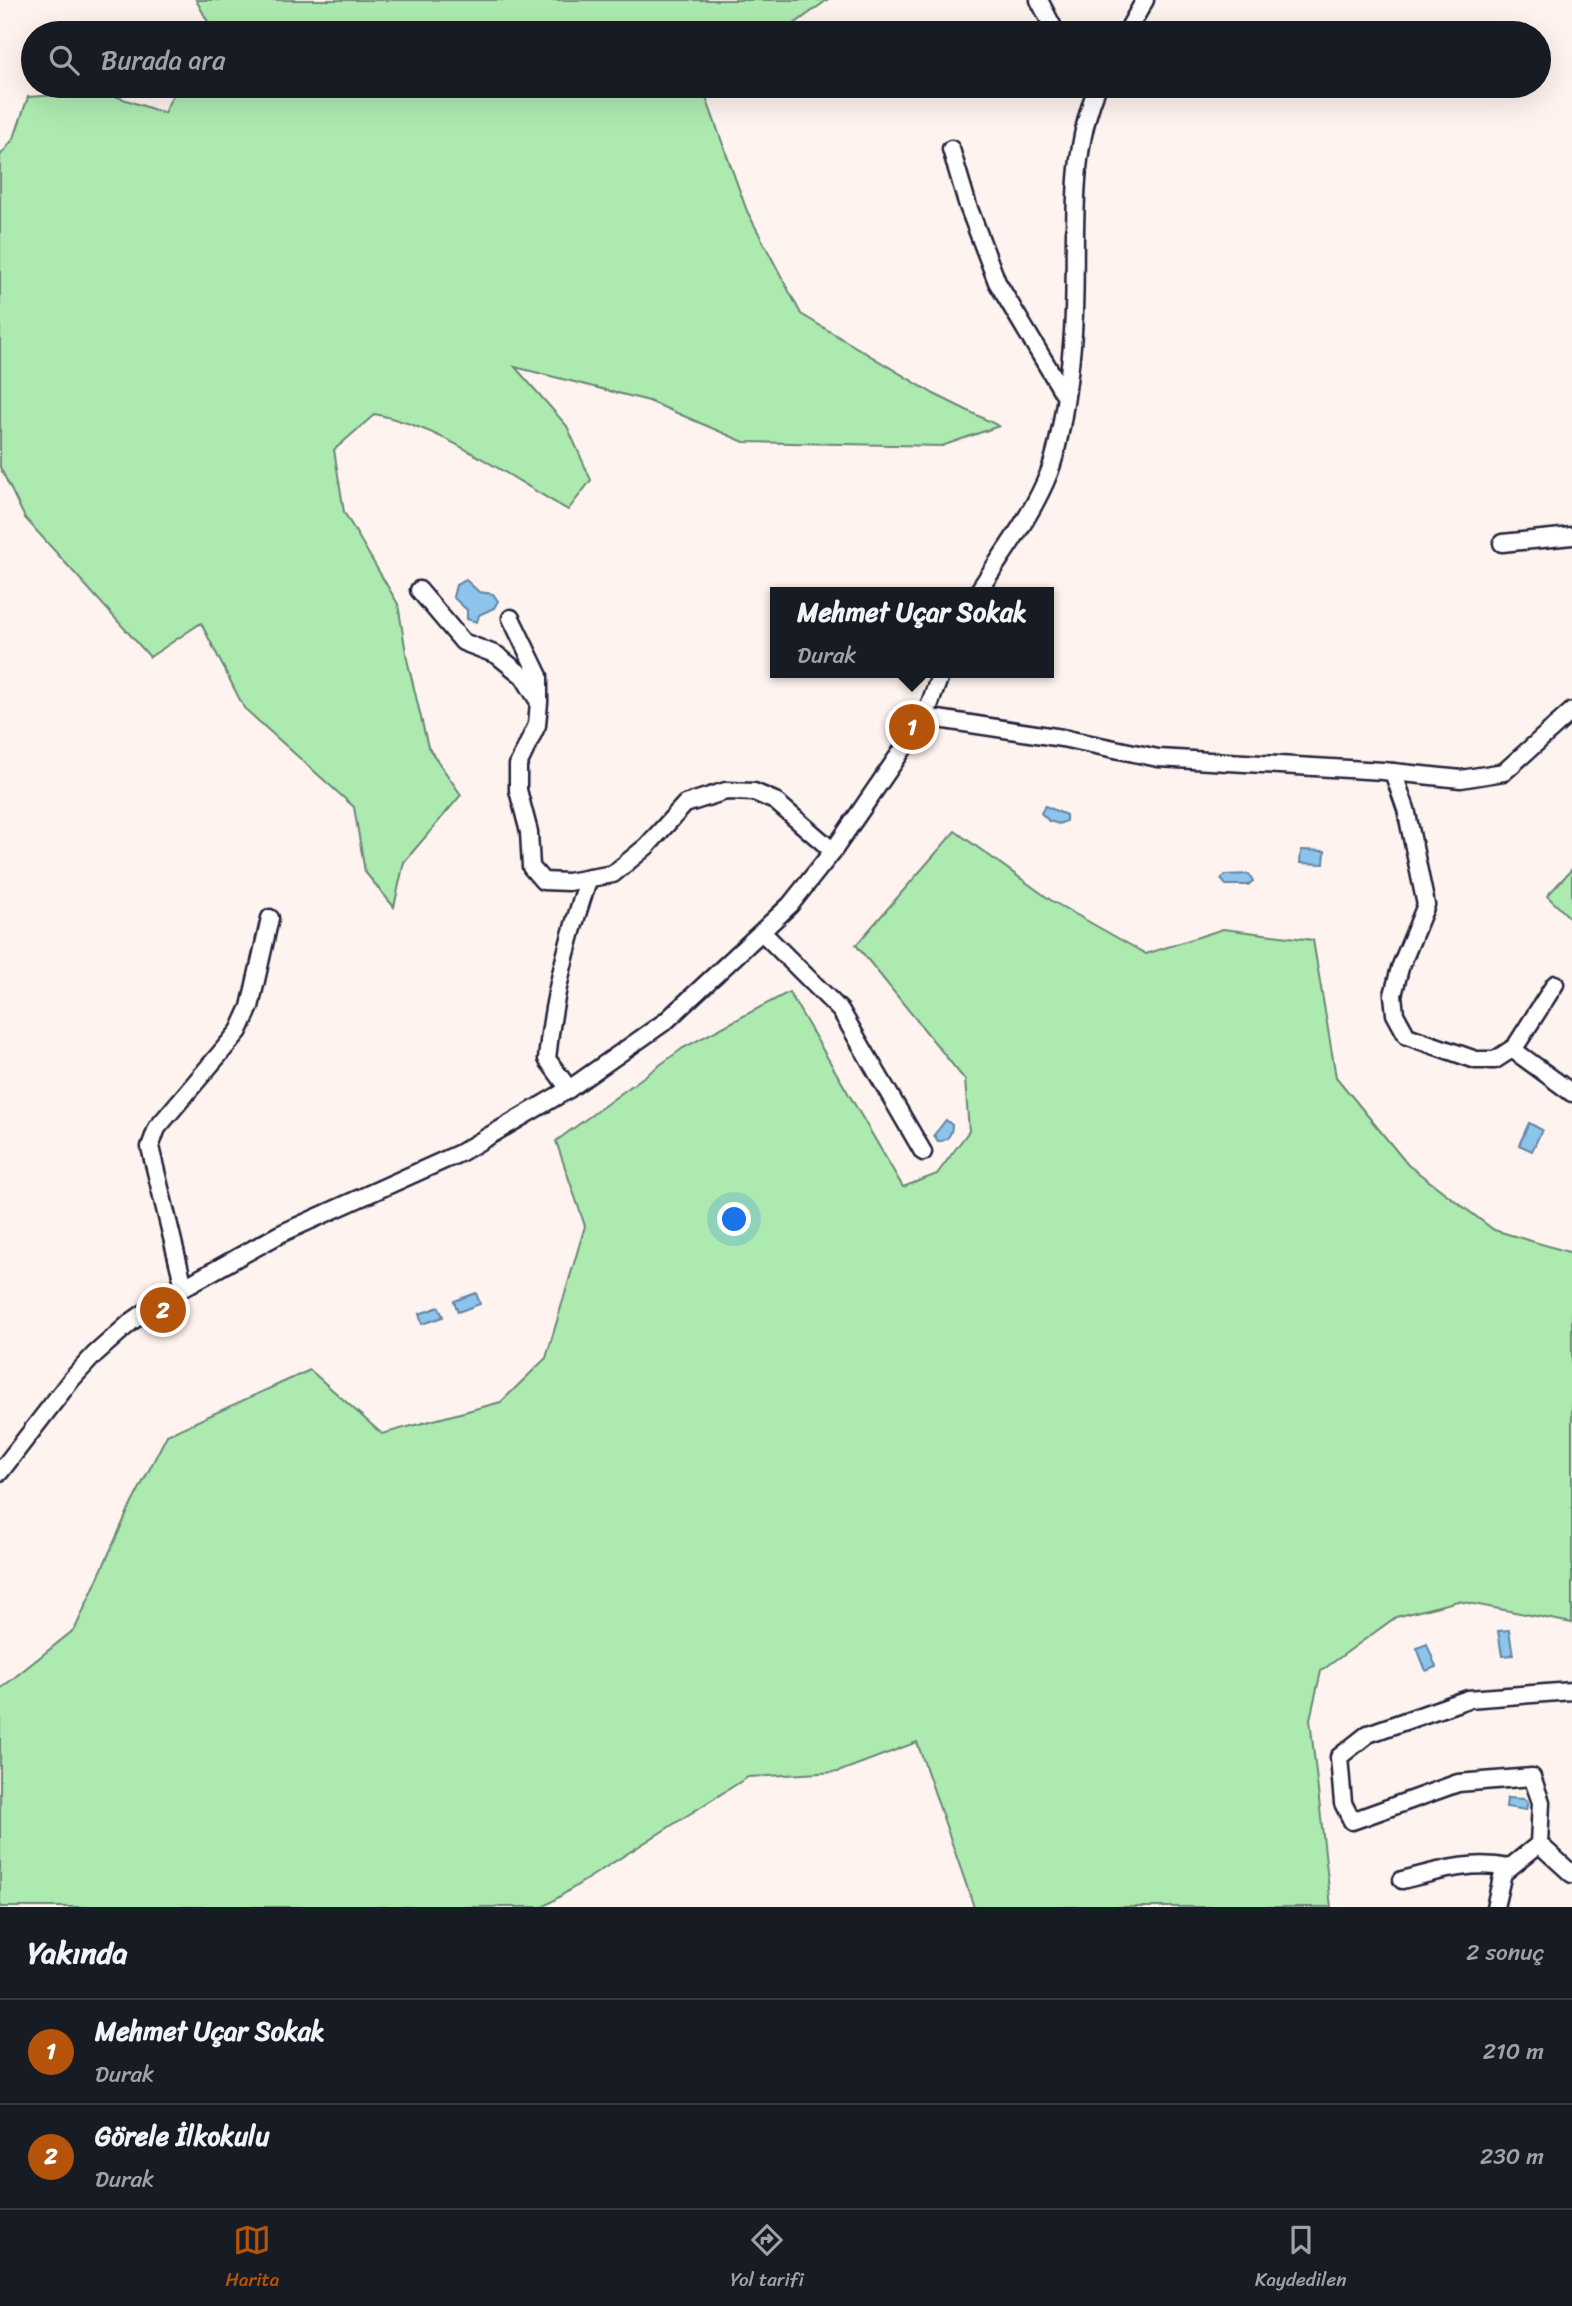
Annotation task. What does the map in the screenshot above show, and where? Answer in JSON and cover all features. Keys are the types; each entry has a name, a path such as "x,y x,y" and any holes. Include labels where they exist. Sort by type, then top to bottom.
{"street":[{"path":"1039,0 1050,21"},
{"path":"1133,21 1145,0"},
{"path":"1089,98 1091,102"},
{"path":"981,587 1031,509 1049,472 1064,394 1074,315 1077,169 1085,116 1093,98"},
{"path":"951,149 968,206 997,282 1064,394"},
{"path":"1502,543 1572,536"},
{"path":"419,590 463,642 497,655 523,676 539,702"},
{"path":"511,618 539,677 537,725 517,765 518,790 529,832 531,867 543,881 613,874 647,846 685,804 726,791 754,792 775,801 833,850"},
{"path":"0,1472 57,1397 95,1354 131,1322 184,1287 280,1234 460,1153 569,1089 666,1021 790,905 833,850 925,717 939,678"},
{"path":"925,717 1062,738 1158,758 1393,772 1461,779 1504,772 1572,711"},
{"path":"1393,772 1406,809 1426,905 1400,968 1393,995 1395,1014 1407,1036 1476,1060 1495,1060 1512,1049 1555,984"},
{"path":"569,1089 547,1059 551,1018 567,941 589,878"},
{"path":"184,1287 152,1166 150,1147 157,1128 239,1031 250,1007 270,918"},
{"path":"763,933 841,1011 923,1152"},
{"path":"1512,1049 1572,1093"},
{"path":"1495,1907 1503,1874 1539,1843 1541,1802 1532,1777 1458,1783 1352,1821 1343,1803 1339,1757 1368,1734 1468,1699 1572,1691"},
{"path":"1539,1843 1572,1874"},
{"path":"1402,1880 1467,1865 1488,1864 1509,1868"}],"green space":[{"path":"196,0 827,0 798,21 207,21"},
{"path":"28,98 120,98 164,113 171,98 706,98 747,211 801,314 934,394 999,426 942,446 744,442 649,401 515,367 567,426 591,480 568,510 475,454 427,430 375,414 334,450 344,512 398,604 407,659 428,747 461,795 404,862 394,907 365,872 354,807 244,708 201,623 150,657 25,518 0,467 0,156 14,138"},
{"path":"955,831 1052,901 1146,954 1223,929 1313,940 1336,1077 1408,1165 1494,1230 1572,1253 1572,1623 1458,1601 1396,1617 1321,1671 1310,1719 1331,1907 974,1907 917,1742 838,1772 748,1777 543,1907 0,1907 0,1689 75,1629 128,1511 167,1435 310,1370 382,1434 501,1402 546,1358 585,1226 556,1141 683,1048 789,992 903,1187 937,1174 969,1131 965,1080 856,945"},
{"path":"1572,869 1572,920 1547,896"}],"water":[{"path":"466,580 479,592 493,594 498,601 494,608 479,615 477,622 467,619 467,610 453,597 456,585"},
{"path":"1045,806 1066,815 1066,821 1059,824 1049,821 1041,813"},
{"path":"1301,850 1325,851 1324,864 1300,863"},
{"path":"1249,874 1253,881 1248,885 1226,885 1221,879 1225,875"},
{"path":"946,1120 952,1125 951,1131 946,1139 938,1141 934,1135"},
{"path":"1529,1123 1542,1130 1532,1151 1519,1145"},
{"path":"476,1293 480,1304 458,1312 454,1301"},
{"path":"439,1307 443,1317 422,1324 419,1314"},
{"path":"1509,1630 1513,1655 1502,1656 1498,1631"},
{"path":"1427,1644 1436,1667 1426,1671 1417,1648"},
{"path":"1507,1798 1524,1799 1528,1802 1526,1810 1506,1807"}],"place":[{"name":"Mehmet Uçar Sokak","path":"912,727"},
{"name":"Görele İlkokulu","path":"163,1310"}]}
